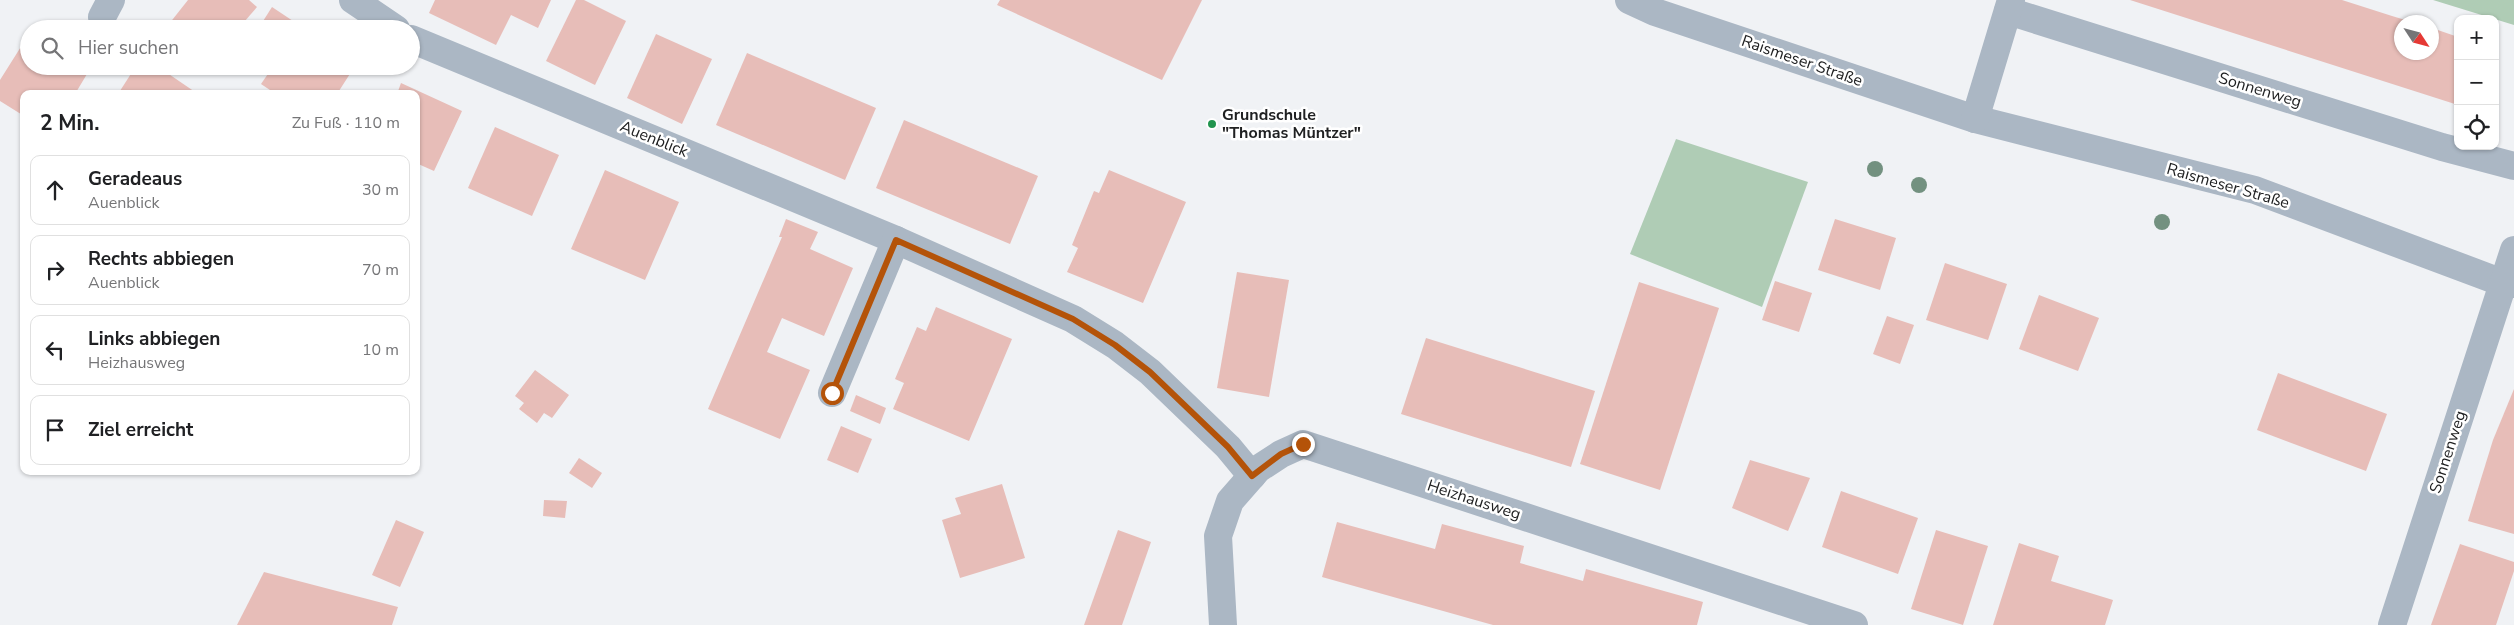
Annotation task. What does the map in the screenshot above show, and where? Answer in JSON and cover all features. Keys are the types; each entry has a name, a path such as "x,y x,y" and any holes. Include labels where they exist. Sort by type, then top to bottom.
{"street":[{"path":"353,0 383,20"},
{"name":"Raismeser Straße","path":"1629,0 1655,12 1975,119 2255,190 2509,284"},
{"path":"1975,119 2009,6"},
{"name":"Sonnenweg","path":"2009,6 2442,147 2514,166"},
{"name":"Auenblick","path":"420,43 896,240 1073,319 1115,345 1150,372 1228,447 1252,476"},
{"path":"832,393 896,240"},
{"name":"Sonnenweg","path":"2392,625 2509,284 2514,250"},
{"name":"Heizhausweg","path":"1223,625 1218,536 1230,501 1252,476 1281,454 1303,444 1854,625"}],"green space":[{"path":"2433,0 2514,0 2514,25 2499,20 2499,15 2482,15"},
{"path":"1676,139 1808,182 1762,307 1630,254"}],"building":[{"path":"188,0 249,0 257,7 246,20 172,20"},
{"path":"435,0 551,0 538,28 511,15 496,45 429,13"},
{"path":"576,0 584,0 626,21 595,85 546,61"},
{"path":"1000,0 1202,0 1162,80 997,5"},
{"path":"2130,0 2342,0 2394,16 2394,60 2439,60 2439,30 2454,36 2454,104"},
{"path":"272,7 292,20 264,20"},
{"path":"656,34 712,59 682,124 627,98"},
{"path":"20,48 20,75 86,75 77,90 20,90 20,114 0,101 0,80"},
{"path":"747,53 876,108 845,180 716,125"},
{"path":"130,75 170,75 192,90 121,90"},
{"path":"267,75 349,75 340,90 270,90 261,84"},
{"path":"401,83 416,90 398,90"},
{"path":"420,92 462,111 434,171 420,165"},
{"path":"904,120 1038,176 1010,244 876,188"},
{"path":"495,127 559,155 532,216 468,188"},
{"path":"605,170 679,202 645,280 571,249"},
{"path":"1109,170 1186,202 1143,303 1067,272 1078,248 1072,245 1094,191 1099,193"},
{"path":"786,219 818,232 810,249 853,268 824,336 782,318 767,352 810,370 780,439 708,409 782,237 779,237"},
{"path":"1835,219 1896,238 1880,290 1818,270"},
{"path":"1945,263 2007,284 1988,340 1926,320"},
{"path":"1237,272 1289,280 1269,397 1217,388"},
{"path":"1775,281 1812,293 1799,332 1762,320"},
{"path":"1639,282 1719,308 1660,490 1580,464"},
{"path":"2039,295 2099,318 2078,371 2019,349"},
{"path":"936,307 1012,339 969,441 893,409 904,383 895,379 917,327 926,331"},
{"path":"1887,316 1914,325 1900,364 1873,354"},
{"path":"1426,338 1595,391 1571,467 1401,414"},
{"path":"535,370 569,395 552,418 544,413 537,423 519,409 524,403 515,396"},
{"path":"2278,373 2387,414 2366,471 2257,430"},
{"path":"2514,389 2514,534 2468,521 2493,440"},
{"path":"856,395 886,408 880,424 850,411"},
{"path":"841,426 872,439 858,473 827,460"},
{"path":"579,458 602,473 592,488 569,473"},
{"path":"1750,460 1810,478 1788,531 1732,508"},
{"path":"1002,484 1025,558 960,578 942,520 961,514 955,498"},
{"path":"1841,491 1918,518 1898,574 1822,547"},
{"path":"544,500 567,501 565,518 543,516"},
{"path":"396,520 424,532 400,587 372,575"},
{"path":"1337,522 1435,549 1442,524 1524,546 1520,563 1583,581 1586,569 1703,602 1697,625 1493,625 1322,577"},
{"path":"1118,530 1151,542 1122,625 1084,625"},
{"path":"1936,530 1988,546 1963,625 1911,609"},
{"path":"2019,543 2059,556 2051,581 2113,600 2105,625 1993,625"},
{"path":"2460,544 2514,562 2514,571 2496,625 2431,625"},
{"path":"264,572 398,607 392,625 237,625"}],"place":[{"name":"Grundschule \"Thomas Müntzer\"","path":"1212,124"}],"route":[{"path":"832,393 896,240 1073,319 1115,345 1150,372 1228,447 1252,476 1258,469 1281,454 1303,444"}]}
